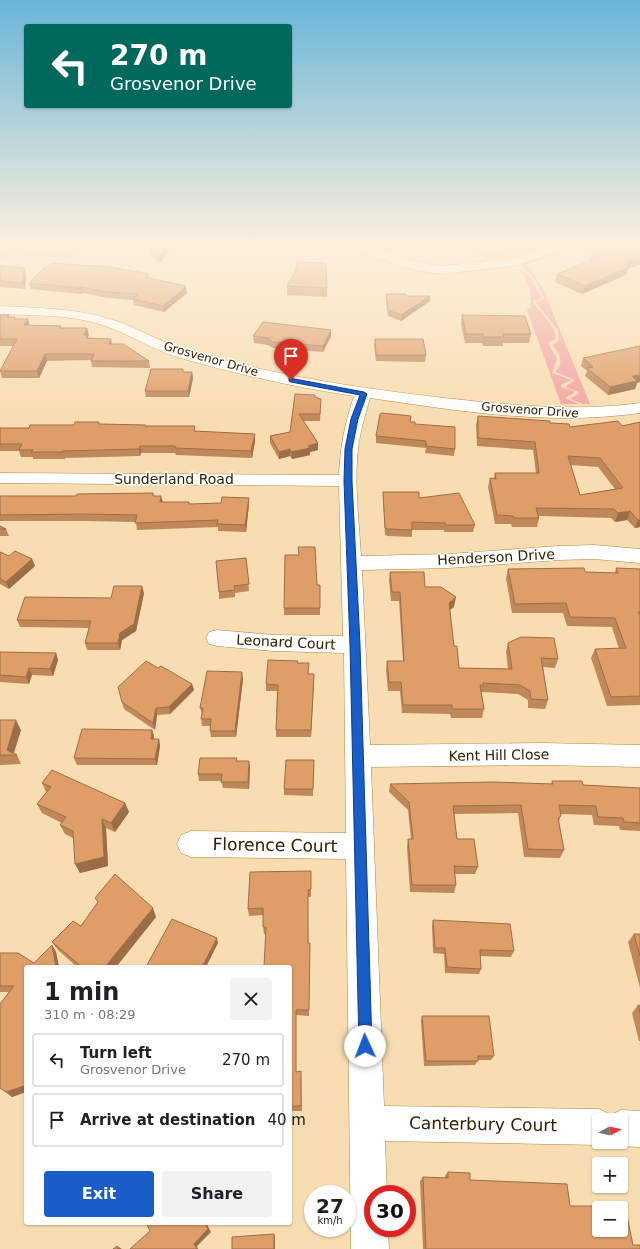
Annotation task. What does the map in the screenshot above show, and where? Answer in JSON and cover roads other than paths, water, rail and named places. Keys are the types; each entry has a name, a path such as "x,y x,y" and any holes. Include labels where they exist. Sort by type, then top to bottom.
{"street":[{"name":"Grosvenor Drive","path":"0,310 83,316 108,323 168,349 209,361 262,374 364,394 545,414 584,414 640,408"},
{"path":"364,394 355,419 349,449 348,481 355,645 370,1249"},
{"name":"Sunderland Road","path":"0,478 348,481"},
{"name":"Henderson Drive","path":"352,563 449,560 594,552 640,556"},
{"name":"Leonard Court","path":"217,638 274,643 355,645"},
{"name":"Kent Hill Close","path":"357,756 542,754 640,756"},
{"name":"Florence Court","path":"191,844 360,846"},
{"name":"Canterbury Court","path":"368,1123 592,1127"},
{"path":"628,1128 640,1129"}]}
